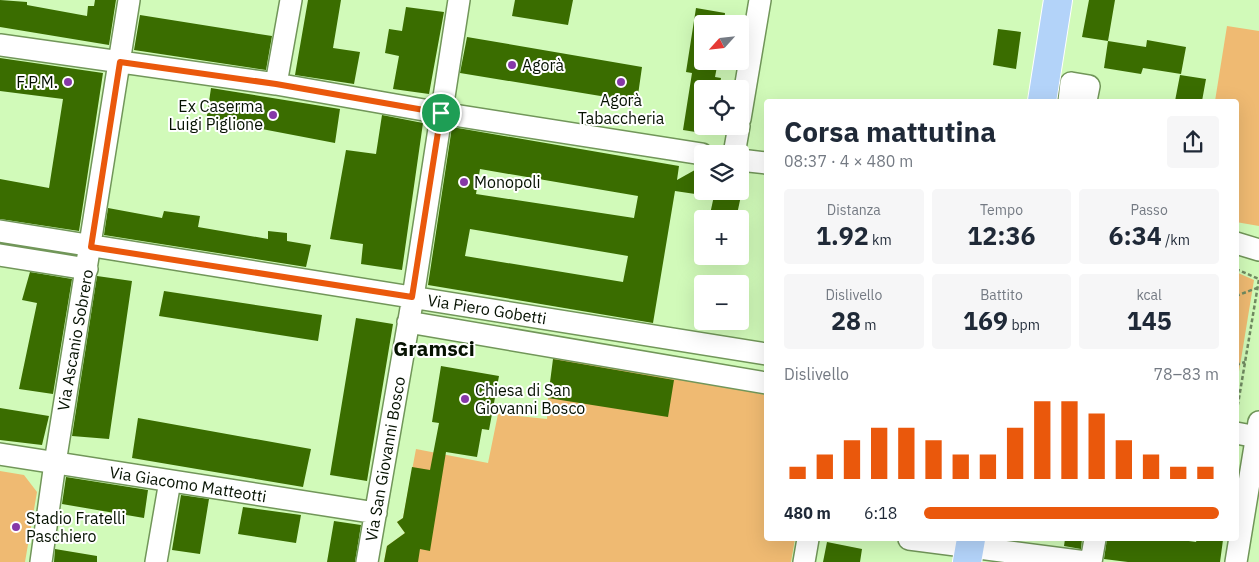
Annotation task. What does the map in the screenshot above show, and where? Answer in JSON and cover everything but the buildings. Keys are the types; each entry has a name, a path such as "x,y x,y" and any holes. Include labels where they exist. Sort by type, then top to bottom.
{"main road":[{"path":"1058,0 1062,99"}],"street":[{"name":"Via Ascanio Sobrero","path":"41,562 54,463 91,247 129,0"},
{"path":"276,84 290,0"},
{"name":"Via San Giovanni Bosco","path":"367,562 408,322 459,0"},
{"path":"747,80 760,0"},
{"path":"0,45 276,84 441,113 694,153"},
{"path":"749,161 764,163"},
{"name":"Via Piero Gobetti","path":"0,231 764,354"},
{"path":"1239,244 1259,250"},
{"path":"0,255 87,269"},
{"name":"Via Piero Gobetti","path":"408,322 764,383"},
{"path":"1239,524 1244,461 1251,431"},
{"name":"Via Giacomo Matteotti","path":"0,454 376,513"},
{"path":"156,562 170,481"},
{"path":"804,562 808,541"},
{"path":"921,541 969,549 1086,562"},
{"path":"1091,562 1095,541"},
{"path":"1236,562 1238,541"}],"path":[{"path":"1239,270 1259,279 1239,398"},
{"path":"1239,295 1258,288"},
{"path":"1239,364 1245,362"}],"shaded area":[{"path":"1227,26 1259,31 1259,226 1239,223 1239,99 1215,99"},
{"path":"1239,273 1254,280 1239,372"},
{"path":"554,358 674,377 764,395 764,541 795,541 791,562 384,562 387,546 405,533 397,522 403,518 416,449 488,463 498,414 547,419"},
{"name":"Stadio Fratelli Paschiero","path":"0,471 24,475 37,492 25,562 0,562"}],"place":[{"name":"Agorà","path":"512,65"},
{"name":"F.P.M.","path":"68,82"},
{"name":"Agorà Tabaccheria","path":"621,82"},
{"name":"Ex Caserma Luigi Piglione","path":"273,115"},
{"name":"Monopoli","path":"464,182"},
{"name":"Chiesa di San Giovanni Bosco","path":"465,399"},
{"name":"Stadio Fratelli Paschiero","path":"16,527"}],"district":[{"name":"Gramsci","path":"434,349"}],"route":[{"path":"120,62 276,84 441,113 412,297 91,247 120,62"}]}
